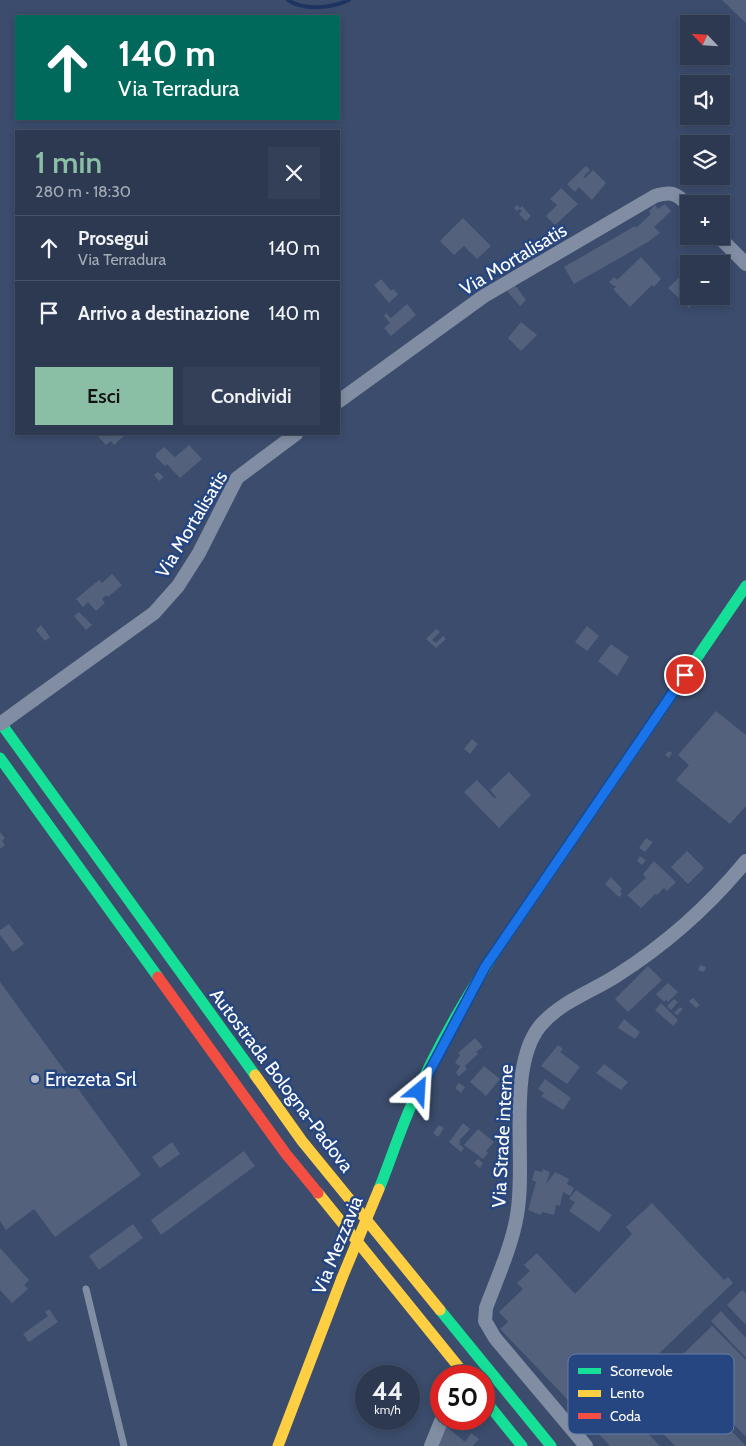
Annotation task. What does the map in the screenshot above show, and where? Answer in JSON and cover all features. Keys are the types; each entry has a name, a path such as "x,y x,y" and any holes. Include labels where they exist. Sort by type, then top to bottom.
{"main road":[{"name":"Via Mezzavia","path":"278,1446 342,1278 411,1106 451,1027 485,967 746,586"},
{"name":"Autostrada Bologna-Padova","path":"0,723 302,1141 551,1446"},
{"name":"Autostrada Bologna-Padova","path":"0,758 286,1154 457,1365"},
{"path":"495,1413 522,1446"}],"street":[{"name":"Via Mortalisatis","path":"340,400 484,296 655,196 667,192 680,197"},
{"path":"727,245 746,264"},
{"name":"Via Mortalisatis","path":"0,723 154,613 178,586 199,553 237,478 295,435"},
{"name":"Via Strade interne","path":"568,1425 495,1338 485,1321 486,1308 517,1216 521,1185 522,1078 525,1056 540,1026 552,1014 616,976 664,940 712,900 746,861"},
{"path":"431,1446 438,1430"},
{"name":"Via Strade interne","path":"576,1434 586,1446"}],"lane":[{"path":"86,1289 124,1446"}],"building":[{"path":"722,0 746,0 746,23"},
{"path":"586,166 590,170 583,177 585,178 593,170 606,183 592,200 579,187 575,192 567,184"},
{"path":"561,188 578,204 555,225 546,216 557,205 550,199"},
{"path":"665,204 671,211 654,227 660,233 648,242 574,284 564,267 635,226 636,228 651,214 649,211 655,205 658,209"},
{"path":"517,205 520,208 522,206 531,216 526,221 519,214 522,211 519,209 517,211 514,208"},
{"path":"463,218 491,246 477,259 464,246 454,255 440,241"},
{"path":"641,257 661,279 654,287 652,285 630,307 613,289 617,286 609,282 614,277 617,280"},
{"path":"680,277 680,299 668,288"},
{"path":"381,279 391,291 393,289 398,294 389,303 374,285"},
{"path":"515,285 526,300 520,306 507,291"},
{"path":"407,304 416,315 391,336 384,328 390,323 384,316 386,313 391,318"},
{"path":"521,322 537,335 521,351 508,338"},
{"path":"97,435 125,435 114,445 111,441 106,445"},
{"path":"189,445 202,459 180,478 167,464 165,466 156,457 156,454 164,447 175,457"},
{"path":"158,472 164,477 159,481 154,475"},
{"path":"112,574 122,585 108,597 106,595 102,599 105,603 96,611 88,602 83,607 76,599 99,580 102,583"},
{"path":"79,612 92,625 86,630 74,616"},
{"path":"41,625 50,637 45,641 36,630"},
{"path":"587,626 599,636 587,651 575,642"},
{"path":"436,629 440,632 432,640 436,643 443,636 446,639 436,648 426,639"},
{"path":"611,644 629,657 617,676 598,661"},
{"path":"716,711 746,735 746,806 730,824 676,780 689,765 678,755"},
{"path":"472,739 478,744 470,754 464,749"},
{"path":"669,751 672,753 669,758 665,755"},
{"path":"509,772 531,795 499,828 464,792 477,780 495,799 496,797 490,790"},
{"path":"0,832 5,838 2,841 5,845 0,849"},
{"path":"646,838 653,842 645,852 639,848"},
{"path":"687,851 704,868 688,884 671,867"},
{"path":"640,856 646,860 642,865 637,861"},
{"path":"654,861 676,882 667,891 664,888 657,895 655,894 641,908 627,895 646,878 643,874"},
{"path":"611,877 622,889 620,891 622,894 619,897 605,884"},
{"path":"9,924 24,944 13,952 0,935 0,930"},
{"path":"700,965 706,967 704,972 698,970"},
{"path":"648,966 662,980 628,1012 615,999"},
{"name":"Errezeta Srl","path":"0,982 141,1175 55,1237 34,1209 6,1230 0,1221"},
{"path":"668,983 678,992 668,1002 666,1000 664,1002 656,994"},
{"path":"693,998 700,1005 696,1008 689,1001"},
{"path":"674,999 678,1002 671,1010 667,1006"},
{"path":"661,1003 678,1020 673,1026 655,1010"},
{"path":"680,1007 683,1009 677,1015 674,1013"},
{"path":"624,1019 640,1032 635,1039 618,1028"},
{"path":"475,1038 483,1047 476,1052 478,1054 465,1066 467,1069 459,1076 456,1073 460,1066 455,1063 460,1055 458,1053"},
{"path":"558,1045 563,1049 560,1052 580,1067 567,1084 541,1066"},
{"path":"604,1064 628,1082 621,1090 596,1073"},
{"path":"484,1066 500,1079 486,1096 470,1082"},
{"path":"545,1079 571,1098 563,1110 541,1096 544,1093 538,1089"},
{"path":"459,1083 465,1087 461,1093 455,1088"},
{"path":"463,1123 470,1129 459,1141 461,1142 459,1144 464,1148 461,1152 449,1142"},
{"path":"439,1125 444,1128 438,1137 433,1133"},
{"path":"478,1129 494,1142 486,1151 488,1153 483,1159 464,1145"},
{"path":"172,1142 180,1154 160,1168 152,1157"},
{"path":"244,1151 255,1166 161,1235 151,1220"},
{"path":"478,1159 483,1163 480,1168 474,1163"},
{"path":"543,1169 550,1172 546,1184 555,1172 569,1179 567,1184 574,1188 570,1196 563,1192 560,1206 556,1205 554,1215 542,1212 541,1215 528,1210 536,1182 532,1180 535,1170 542,1172"},
{"path":"576,1190 612,1215 599,1232 569,1211 575,1202 569,1199"},
{"path":"652,1203 724,1280 728,1277 733,1283 658,1354 568,1354 568,1400 500,1329 508,1322 499,1312 523,1289 517,1283 530,1271 524,1265 537,1253 575,1294 632,1234 626,1227"},
{"path":"133,1224 143,1238 99,1270 89,1256"},
{"path":"0,1248 29,1280 24,1285 28,1289 12,1303 0,1290"},
{"path":"742,1290 746,1293 746,1325 727,1305"},
{"path":"49,1309 58,1322 29,1342 23,1334 48,1316 45,1312"},
{"path":"721,1311 746,1338 746,1358 711,1321"},
{"path":"712,1326 746,1360 746,1437 734,1424 734,1354 683,1354"},
{"path":"443,1430 451,1430 465,1442 471,1433 479,1439 473,1446 440,1446 435,1442"},
{"path":"599,1434 648,1434 660,1446 610,1446"},
{"path":"663,1434 734,1434 746,1446 675,1446"}],"waterway":[{"path":"288,0 310,7 335,5 349,0"}],"traffic: fast":[{"path":"662,709 746,586"},
{"path":"0,722 255,1075"},
{"path":"0,758 158,977"},
{"path":"379,1189 407,1116 442,1041 505,938"},
{"path":"440,1310 551,1446"},
{"path":"495,1413 522,1446"}],"traffic: slow":[{"path":"505,938 662,709"},
{"path":"255,1075 302,1141 440,1310"},
{"path":"342,1278 379,1189"},
{"path":"318,1193 457,1365"},
{"path":"278,1446 342,1278"}],"traffic: jam":[{"path":"158,977 286,1154 318,1193"}],"place":[{"name":"Errezeta Srl","path":"35,1079"}],"route":[{"path":"419,1091 451,1027 485,967 685,675"}]}
